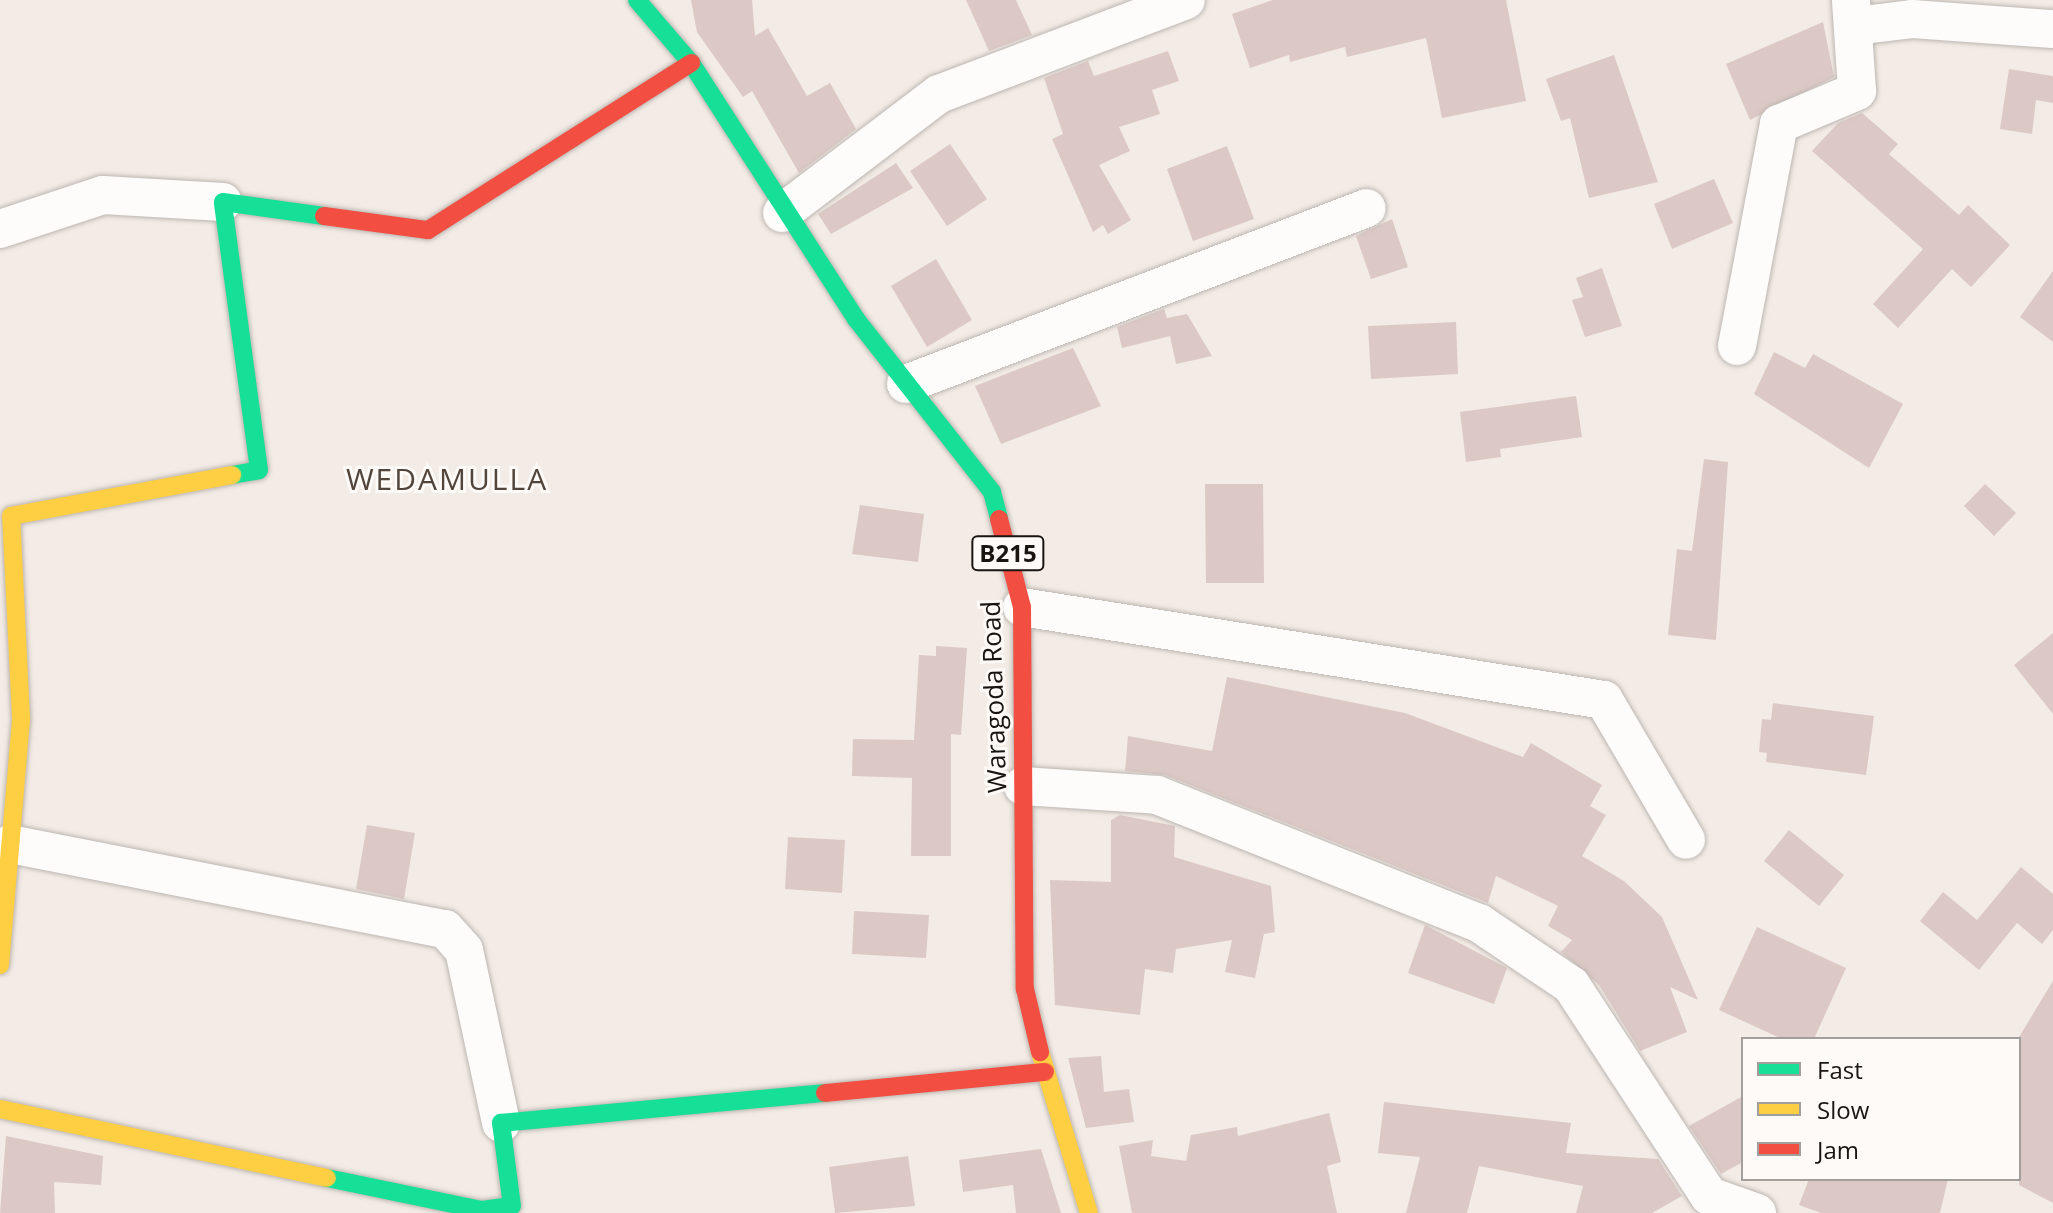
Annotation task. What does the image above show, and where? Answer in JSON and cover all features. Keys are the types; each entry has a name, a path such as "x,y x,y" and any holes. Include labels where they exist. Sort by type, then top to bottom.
{"street":[{"name":"Waragoda Road","path":"637,0 691,63 782,213 906,384 992,492 1022,607 1025,989 1045,1072 1089,1213"},
{"path":"782,213 939,94 1186,0"},
{"path":"1737,346 1779,124 1857,91 1853,13 2053,29"},
{"path":"0,229 103,195 223,202 428,230 691,63"},
{"path":"0,965 21,718 11,516 259,470 223,202"},
{"path":"906,384 1367,208"},
{"path":"1022,607 1604,700 1686,840"},
{"path":"1023,786 1157,795 1491,929 1571,985 1709,1196 1757,1213"},
{"path":"0,1109 482,1210 512,1206 501,1123 464,950 445,929 10,844"},
{"path":"501,1123 1045,1072"}],"building":[{"path":"691,0 752,0 755,36 768,28 807,96 830,83 856,129 799,173 752,91 743,97 697,32"},
{"path":"966,0 1016,0 1032,35 989,51"},
{"path":"1273,0 1506,0 1526,101 1442,118 1426,38 1347,57 1345,47 1290,62 1289,55 1250,68 1232,14"},
{"path":"1823,22 1834,77 1750,120 1726,64"},
{"path":"1168,51 1179,81 1152,90 1160,114 1119,127 1130,151 1099,165 1131,220 1108,234 1103,225 1093,232 1052,139 1063,134 1044,78 1088,61 1094,76"},
{"path":"1614,55 1658,182 1589,198 1570,118 1561,121 1546,79"},
{"path":"2009,69 2053,76 2053,103 2036,100 2032,134 2000,129"},
{"path":"1862,113 1898,144 1889,154 1959,215 1968,205 2010,245 1971,287 1952,269 1898,328 1873,304 1923,249 1812,151 1838,123"},
{"path":"950,144 987,199 947,226 910,171"},
{"path":"1227,146 1254,219 1193,241 1167,169"},
{"path":"896,163 913,188 831,234 818,214"},
{"path":"1714,179 1733,223 1672,249 1654,204"},
{"path":"1392,219 1408,267 1371,279 1356,236"},
{"path":"936,259 972,320 927,347 891,286"},
{"path":"1602,268 1622,326 1585,337 1572,300 1583,297 1576,278"},
{"path":"2053,271 2053,342 2020,317"},
{"path":"1164,309 1167,318 1187,314 1212,356 1176,364 1170,336 1122,348 1117,327"},
{"path":"1456,322 1458,374 1371,379 1368,326"},
{"path":"1073,348 1101,406 1001,444 975,386"},
{"path":"1774,352 1805,368 1813,354 1903,404 1869,468 1754,394"},
{"path":"1576,396 1582,437 1500,449 1501,457 1466,462 1460,412"},
{"path":"1704,459 1728,462 1716,640 1668,635 1677,549 1692,551"},
{"path":"1205,484 1263,484 1264,583 1206,583"},
{"path":"1985,484 2016,513 1994,536 1964,506"},
{"path":"860,505 924,514 918,562 852,554"},
{"path":"2053,633 2053,714 2014,665"},
{"path":"936,646 967,648 961,735 951,734 951,856 911,856 912,778 852,776 853,739 914,740 919,655 936,656"},
{"path":"1227,677 1405,713 1523,757 1531,743 1602,785 1590,806 1606,815 1582,856 1624,881 1662,917 1698,1000 1670,987 1687,1032 1640,1051 1599,985 1561,952 1572,940 1548,926 1558,906 1496,876 1488,903 1165,775 1125,771 1128,736 1212,751"},
{"path":"1773,703 1874,716 1866,775 1766,762 1767,753 1759,752 1762,719 1771,720"},
{"path":"1120,815 1175,826 1174,857 1271,886 1275,932 1264,934 1255,978 1225,972 1232,940 1176,949 1173,973 1145,969 1140,1015 1055,1005 1050,880 1111,882 1111,820"},
{"path":"367,825 415,833 404,899 356,889"},
{"path":"1789,830 1844,875 1819,906 1764,861"},
{"path":"788,837 845,840 842,893 785,889"},
{"path":"2021,867 2053,894 2053,930 2042,944 2017,923 1979,970 1920,921 1943,892 1977,920"},
{"path":"854,911 929,915 926,958 852,954"},
{"path":"1425,925 1507,968 1494,1004 1408,973"},
{"path":"1757,927 1846,968 1815,1037 1778,1037 1719,1010"},
{"path":"2053,981 2053,1203 2019,1185 2019,1037"},
{"path":"1101,1056 1104,1092 1129,1089 1134,1122 1086,1128 1068,1058"},
{"path":"1741,1097 1741,1163 1721,1174 1689,1126"},
{"path":"1384,1102 1571,1123 1566,1153 1658,1159 1682,1196 1652,1213 1576,1213 1583,1186 1479,1166 1467,1213 1406,1213 1420,1157 1378,1153"},
{"path":"1329,1113 1341,1162 1327,1166 1337,1213 1132,1213 1119,1146 1153,1140 1151,1156 1186,1161 1191,1135 1237,1127 1238,1136"},
{"path":"6,1136 103,1156 101,1185 54,1182 55,1213 0,1213"},
{"path":"1041,1149 1061,1213 1016,1213 1013,1185 963,1192 959,1160"},
{"path":"908,1156 915,1206 835,1213 829,1167"},
{"path":"1808,1181 1948,1181 1940,1213 1821,1213 1799,1205"}],"traffic: fast":[{"path":"637,0 691,63 856,319 992,492 999,519"},
{"path":"232,475 259,470 223,202 324,216"},
{"path":"327,1178 482,1210 512,1206 501,1123 825,1093"}],"traffic: slow":[{"path":"0,965 21,718 11,516 232,475"},
{"path":"1040,1052 1089,1213"},
{"path":"0,1109 327,1178"}],"traffic: jam":[{"path":"324,216 428,230 691,63"},
{"path":"999,519 1022,607 1025,989 1040,1052"},
{"path":"825,1093 1045,1072"}],"district":[{"name":"WEDAMULLA","path":"447,479"}]}
